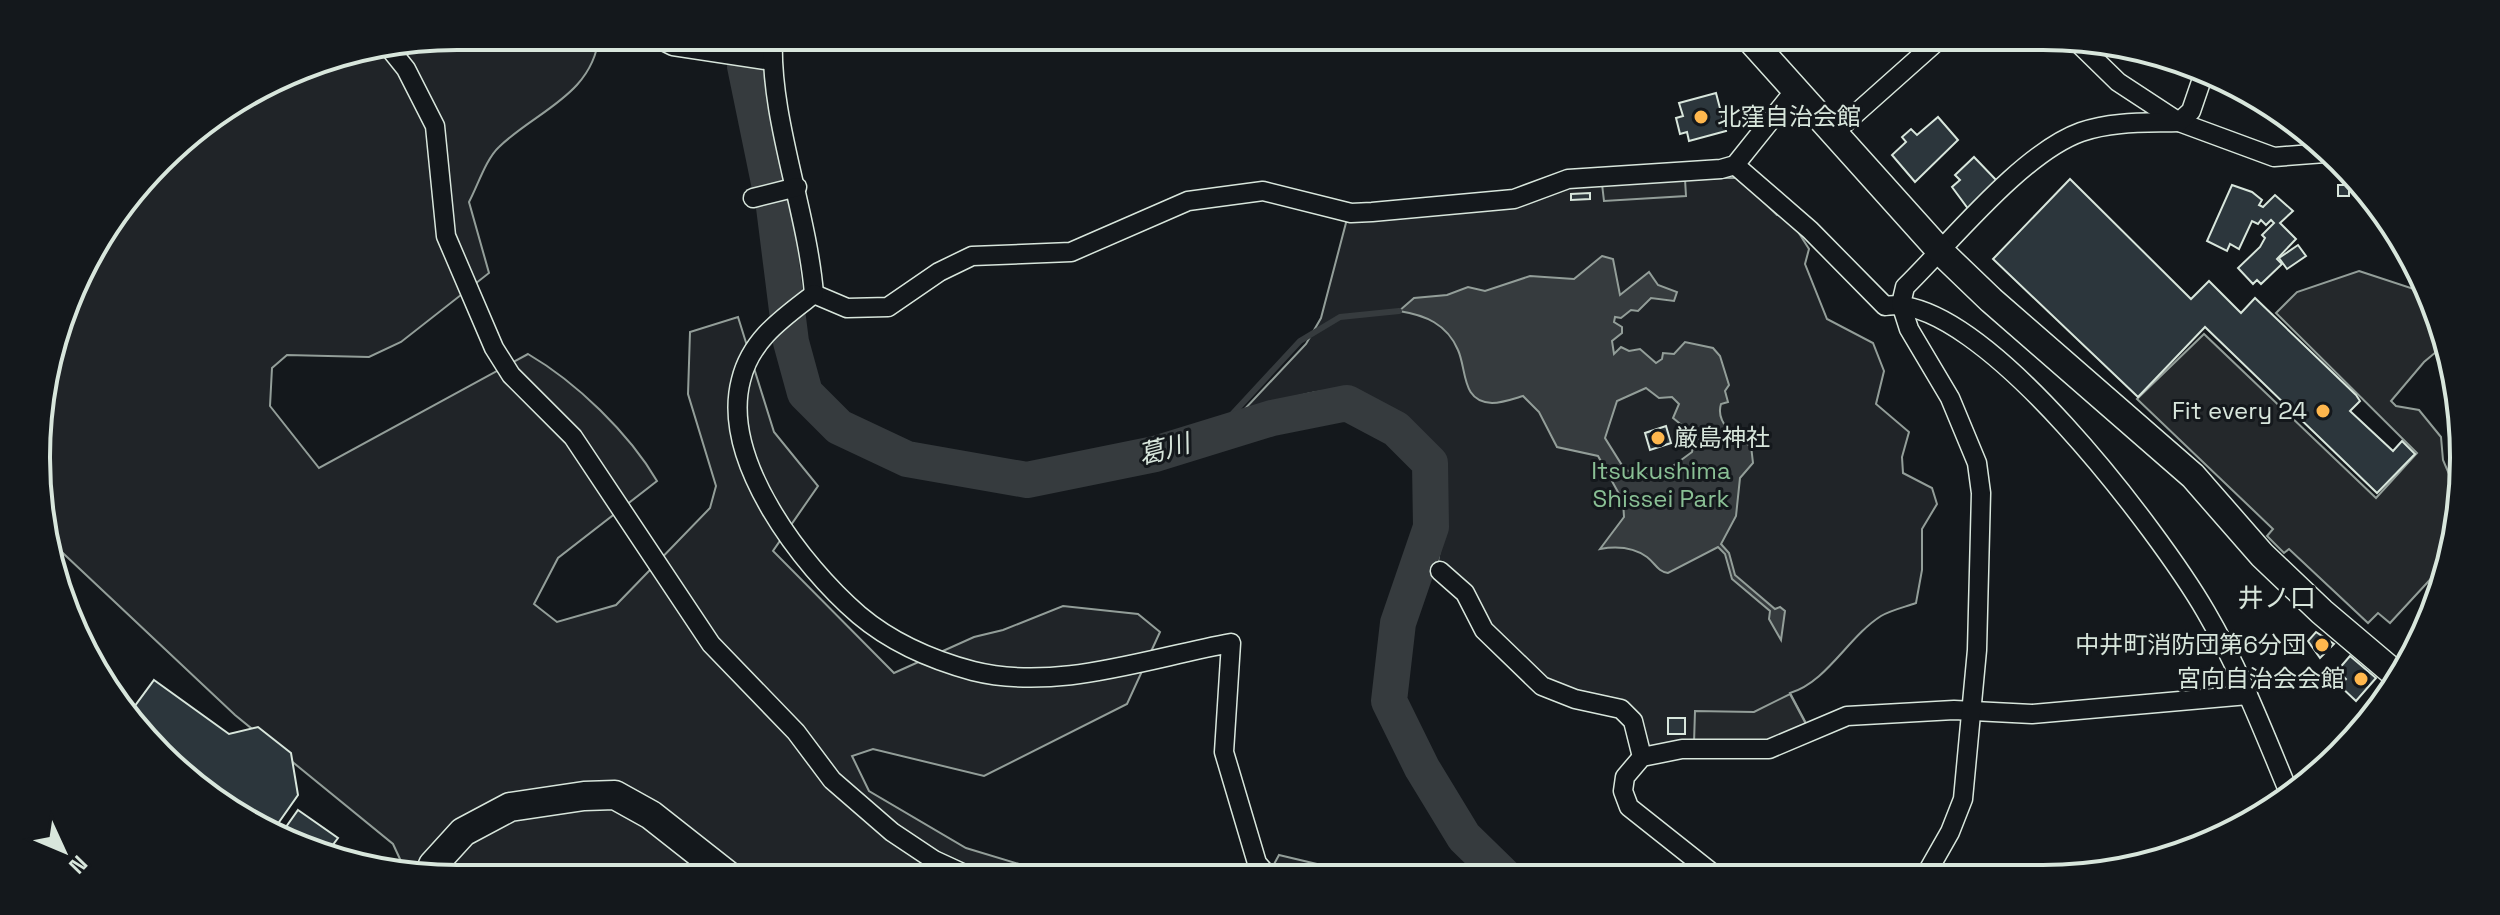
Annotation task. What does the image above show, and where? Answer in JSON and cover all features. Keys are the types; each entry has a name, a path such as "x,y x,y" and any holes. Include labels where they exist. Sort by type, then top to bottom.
{"main road":[{"path":"434,864 463,832 510,807 584,796 615,795 651,815 714,865"}],"street":[{"path":"704,50 768,60"},
{"path":"770,50 768,60 810,247 808,298 774,325 756,346 741,379 738,404 747,459 787,535 820,577 860,616 931,659 999,676 1025,679 1065,675 1231,643 1224,752 1259,865"},
{"path":"1759,50 1941,252 1991,300 2193,476 2262,555 2322,612 2390,669"},
{"path":"1834,133 1927,50"},
{"path":"2088,52 2118,82 2179,122 2274,157 2314,154"},
{"path":"395,55 406,69 435,126 446,236 494,348 511,375 573,437 711,644 796,732 832,780 892,832 945,865"},
{"path":"1931,865 1950,832 1963,799 1977,650 1981,493 1977,463 1950,398 1909,329 1901,304 1905,287 2008,184 2061,143 2079,133 2115,123 2179,122 2191,111 2201,82"},
{"path":"808,298 847,308 888,307 939,272 972,256 1071,252 1188,201 1200,199 1263,191 1351,213 1372,212 1514,199 1568,179 1692,172 1735,165 1795,90"},
{"path":"1735,165 1810,230 1885,306 1901,304 1963,332 2023,383 2099,462 2206,612 2248,695 2286,785"},
{"path":"753,198 797,187"},
{"path":"1440,571 1465,593 1484,630 1542,686 1575,699 1621,709 1633,721 1642,757"},
{"path":"1702,865 1629,807 1623,791 1625,777 1642,757 1682,749 1769,749 1847,716 1954,710 2032,714 2248,695"}],"green space":[{"path":"596,50 586,73 574,88 499,147 482,173 469,202 489,273 401,342 369,357 287,355 272,368 270,406 319,468 528,354 600,410 632,445 657,481 558,558 534,604 557,622 616,605 710,508 716,486 688,394 690,332 738,317 774,432 818,486 773,551 894,673 974,637 1003,630 1063,606 1138,614 1160,632 1127,704 984,776 873,749 852,756 869,791 966,848 1022,865 458,865 404,862 393,844 235,715 61,552 53,511 50,458 53,404 64,352 92,277 119,231 151,189 189,151 231,119 277,92 352,64 404,53"},
{"name":"Itsukushima Shissei Park","path":"1739,178 1777,215 1788,216 1809,249 1805,264 1827,319 1873,343 1884,371 1876,404 1909,432 1902,457 1903,473 1932,488 1937,504 1922,529 1922,570 1916,603 1881,616 1815,679 1790,693 1808,727 1658,749 1647,746 1636,718 1551,683 1490,629 1472,589 1438,561 1445,515 1443,488 1427,448 1398,416 1360,395 1339,391 1307,394 1240,414 1306,344 1321,318 1347,219 1564,187"},
{"path":"1279,855 1321,865 1274,865"}],"shaded area":[{"path":"1685,179 1686,196 1604,201 1602,184"},
{"path":"1602,256 1613,259 1620,295 1649,272 1658,285 1677,292 1674,301 1651,298 1638,311 1631,310 1621,318 1615,317 1614,322 1622,327 1622,333 1612,341 1614,354 1621,347 1629,351 1640,349 1656,363 1662,359 1663,353 1674,354 1685,342 1713,348 1720,356 1729,385 1725,391 1728,402 1721,404 1721,418 1733,435 1751,446 1753,463 1740,478 1736,516 1721,544 1729,553 1735,575 1775,609 1780,607 1785,611 1781,640 1769,619 1770,611 1732,579 1725,554 1718,547 1668,573 1636,551 1600,549 1624,517 1623,501 1598,456 1557,447 1539,412 1523,396 1492,403 1475,397 1467,384 1458,350 1448,334 1426,318 1399,311 1414,298 1447,295 1468,287 1485,291 1530,276 1574,279","holes":["1646,388 1659,398 1672,397 1679,404 1673,418 1695,436 1692,452 1658,477 1625,470 1605,438 1617,401"]},
{"path":"2359,271 2413,289 2436,352 2391,401 2396,406 2419,410 2441,437 2443,460 2449,475 2447,511 2431,579 2390,623 2378,613 2368,623 2289,549 2284,553 2267,536 2273,529 2137,399 2204,334 2376,498 2417,453 2276,313 2297,292"},
{"path":"1790,694 1807,726 1766,746 1694,743 1695,711 1754,712"}],"building":[{"name":"北窪自治会館","path":"1716,93 1726,131 1689,141 1687,132 1680,134 1676,118 1683,116 1679,103"},
{"path":"1938,117 1958,140 1915,182 1892,155 1906,142 1902,137 1911,129 1917,135"},
{"path":"1974,157 1998,182 1969,210 1952,187 1960,180 1955,175"},
{"path":"2070,179 2191,299 2209,281 2241,313 2255,298 2356,395 2360,401 2350,411 2393,451 2402,441 2415,454 2377,493 2205,327 2138,397 1993,259"},
{"path":"2232,185 2252,192 2262,200 2259,205 2263,207 2275,195 2293,211 2280,223 2296,239 2277,259 2282,264 2261,284 2257,280 2253,284 2238,268 2260,247 2265,238 2262,235 2274,223 2271,220 2266,225 2261,220 2258,224 2252,221 2239,249 2230,244 2227,251 2207,241"},
{"path":"2338,185 2345,185 2349,196 2338,196"},
{"path":"1590,193 1590,199 1571,200 1571,194"},
{"path":"2298,245 2306,256 2287,269 2279,258"},
{"name":"厳島神社","path":"1666,426 1671,443 1650,450 1645,433"},
{"name":"中井町消防団第6分団","path":"2316,632 2334,644 2320,658 2308,641"},
{"name":"宮向自治会会館","path":"2350,656 2376,678 2356,701 2340,686 2346,679 2337,671"},
{"path":"154,680 229,734 258,727 291,753 298,795 277,823 209,781 169,746 134,707"},
{"path":"1668,718 1685,718 1685,734 1668,734"},
{"path":"298,810 338,838 333,845 286,827"}],"waterway":[{"name":"葛川","path":"747,50 745,66 774,207 791,342 805,393 839,427 907,459 1027,480 1155,454 1272,418 1347,403 1396,429 1430,463 1431,527 1398,623 1389,701 1422,768 1464,837 1493,865"},
{"path":"1212,436 1300,341 1340,317 1399,311"}],"place":[{"name":"北窪自治会館","path":"1701,117"},
{"name":"Fit every 24","path":"2323,411"},
{"name":"厳島神社","path":"1658,438"},
{"name":"中井町消防団第6分団","path":"2322,645"},
{"name":"宮向自治会会館","path":"2361,679"}],"district":[{"name":"井ノ口","path":"2277,598"}]}
